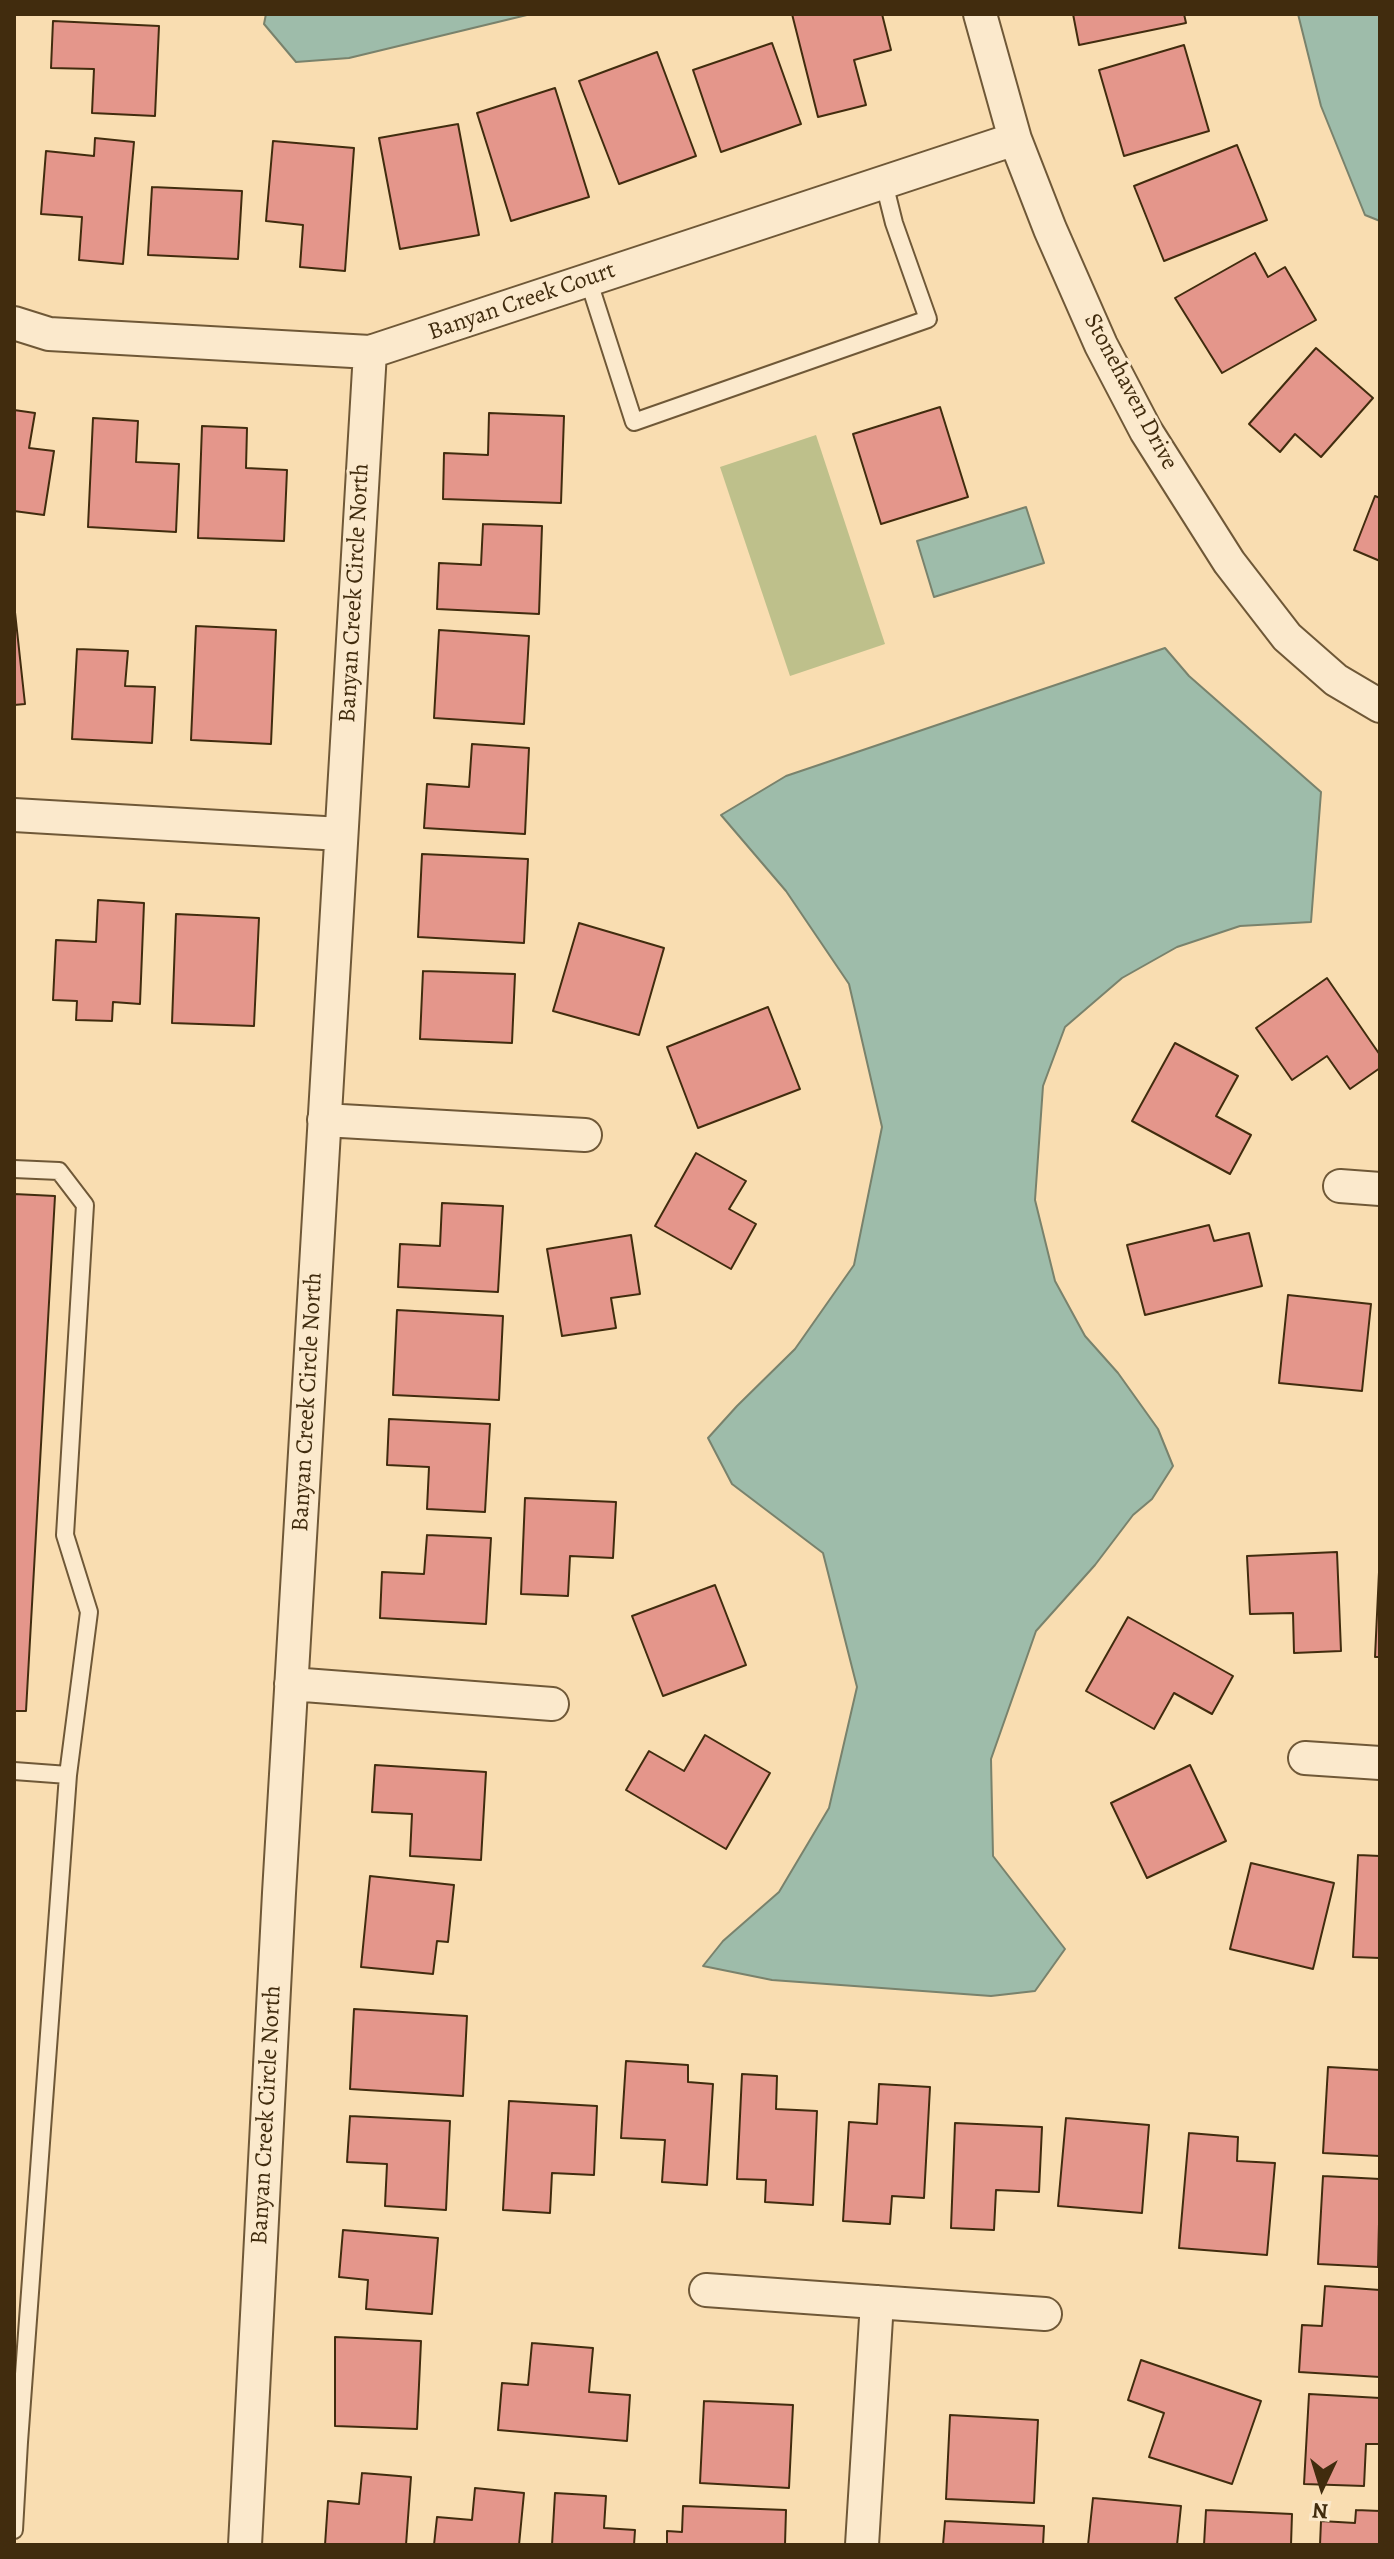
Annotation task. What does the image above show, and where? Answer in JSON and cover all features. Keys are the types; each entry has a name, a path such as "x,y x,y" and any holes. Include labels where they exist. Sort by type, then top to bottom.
{"street":[{"name":"Stonehaven Drive","path":"980,14 1015,139 1050,229 1101,345 1146,431 1229,562 1287,637 1336,680 1380,706"},
{"name":"Banyan Creek Court","path":"14,323 49,334 370,352 1015,139"},
{"name":"Banyan Creek Circle North","path":"245,2545 291,1684 370,352"},
{"path":"14,815 341,834"},
{"path":"324,1120 585,1135"},
{"path":"1340,1186 1380,1189"},
{"path":"291,1684 552,1704"},
{"path":"1305,1758 1380,1763"},
{"path":"706,2290 1045,2314"},
{"path":"862,2545 877,2302"}],"lane":[{"path":"588,279 634,422 928,319 894,223 884,183"},
{"path":"14,1169 59,1171 85,1205 65,1535 89,1612 68,1775 17,2442 14,2530"},
{"path":"14,1771 68,1775"}],"green space":[{"path":"816,435 885,644 790,676 720,467"}],"shaded area":[{"path":"266,14 531,14 349,58 296,62 264,24"},
{"path":"1298,14 1380,14 1380,221 1365,215 1321,106"},
{"path":"1026,507 1044,563 934,597 917,541"},
{"path":"1165,648 1189,676 1321,792 1311,922 1240,926 1177,947 1122,978 1065,1027 1043,1086 1035,1200 1055,1281 1085,1336 1118,1373 1158,1429 1173,1466 1152,1499 1133,1515 1095,1565 1036,1631 991,1759 993,1856 1065,1949 1035,1991 991,1996 772,1980 703,1966 723,1941 779,1892 829,1808 857,1687 823,1553 732,1484 708,1438 795,1349 854,1265 882,1127 849,984 786,891 721,815 786,776"}],"building":[{"path":"792,14 882,14 891,50 854,60 866,105 818,117"},
{"path":"1073,14 1184,14 1186,23 1079,45"},
{"path":"53,21 159,26 155,116 92,113 94,69 51,68"},
{"path":"772,43 801,124 721,152 693,70"},
{"path":"1184,45 1209,131 1124,156 1099,70"},
{"path":"657,52 696,156 619,184 579,81"},
{"path":"555,88 589,197 511,221 477,113"},
{"path":"458,124 479,235 400,249 379,138"},
{"path":"95,138 134,142 123,264 79,260 82,217 41,214 46,151 94,156"},
{"path":"273,141 354,148 345,271 300,267 303,225 266,221"},
{"path":"1237,145 1267,220 1164,261 1134,186"},
{"path":"152,187 242,191 238,259 148,255"},
{"path":"1255,253 1268,277 1285,267 1316,320 1222,373 1175,298"},
{"path":"1316,348 1373,398 1321,457 1295,434 1280,452 1249,424"},
{"path":"940,407 968,497 881,524 853,434"},
{"path":"14,410 35,413 29,448 54,451 44,515 14,511"},
{"path":"489,413 564,416 561,503 443,499 444,453 488,455"},
{"path":"93,418 138,421 136,462 179,464 176,532 88,527"},
{"path":"202,426 247,428 246,468 287,470 284,541 198,538"},
{"path":"1375,496 1380,498 1380,561 1354,550"},
{"path":"483,524 542,526 539,614 437,609 439,563 481,565"},
{"path":"14,603 25,704 14,705"},
{"path":"196,626 276,630 271,744 191,740"},
{"path":"439,630 529,636 524,724 434,718"},
{"path":"77,649 128,651 125,686 155,687 152,743 72,739"},
{"path":"472,744 529,748 525,834 424,828 427,784 469,787"},
{"path":"422,854 528,859 524,943 418,937"},
{"path":"98,900 144,903 140,1004 113,1002 112,1021 76,1020 77,1001 53,1000 56,940 96,942"},
{"path":"176,914 259,918 254,1026 172,1023"},
{"path":"579,923 664,948 639,1035 553,1011"},
{"path":"423,971 515,974 512,1043 420,1039"},
{"path":"1327,978 1380,1055 1380,1068 1350,1089 1327,1056 1292,1080 1256,1028"},
{"path":"768,1007 800,1089 698,1128 667,1047"},
{"path":"1175,1043 1238,1076 1216,1116 1251,1135 1230,1174 1132,1121"},
{"path":"696,1153 746,1181 729,1209 756,1224 731,1269 655,1226"},
{"path":"14,1194 55,1196 26,1711 14,1711"},
{"path":"442,1203 503,1206 498,1292 398,1287 400,1244 440,1246"},
{"path":"1209,1225 1214,1241 1249,1233 1262,1286 1145,1315 1127,1245"},
{"path":"631,1235 640,1294 611,1298 616,1328 562,1336 547,1249"},
{"path":"1288,1295 1371,1304 1362,1391 1279,1383"},
{"path":"397,1310 503,1316 499,1400 393,1395"},
{"path":"389,1419 490,1424 485,1512 427,1509 429,1467 387,1465"},
{"path":"525,1498 616,1502 613,1558 570,1556 568,1596 521,1594"},
{"path":"427,1535 491,1538 486,1624 380,1618 382,1572 424,1574"},
{"path":"1337,1552 1341,1651 1294,1653 1293,1613 1250,1614 1247,1556"},
{"path":"1379,1572 1380,1657 1375,1657"},
{"path":"715,1585 746,1665 663,1696 632,1616"},
{"path":"1128,1617 1233,1676 1212,1714 1174,1693 1154,1729 1086,1691"},
{"path":"705,1735 770,1773 726,1849 626,1790 649,1751 684,1771"},
{"path":"375,1765 486,1772 481,1860 410,1856 412,1814 372,1812"},
{"path":"1190,1765 1226,1841 1147,1878 1111,1803"},
{"path":"1358,1855 1380,1856 1380,1958 1353,1957"},
{"path":"1251,1863 1334,1883 1313,1969 1230,1949"},
{"path":"370,1876 454,1885 448,1942 437,1941 433,1974 361,1967"},
{"path":"354,2009 467,2016 463,2096 350,2089"},
{"path":"626,2061 688,2065 688,2082 713,2084 707,2185 662,2182 665,2140 621,2138"},
{"path":"1328,2067 1380,2070 1380,2156 1323,2153"},
{"path":"742,2074 777,2076 776,2109 817,2111 813,2205 765,2202 766,2180 737,2179"},
{"path":"879,2084 930,2087 924,2198 892,2196 890,2224 843,2221 849,2122 877,2124"},
{"path":"509,2101 597,2106 594,2175 552,2173 550,2213 503,2210"},
{"path":"350,2116 450,2121 446,2210 385,2206 387,2164 347,2162"},
{"path":"1066,2118 1149,2125 1142,2213 1058,2206"},
{"path":"955,2123 1042,2127 1039,2192 996,2190 994,2230 951,2228"},
{"path":"1189,2133 1238,2137 1237,2161 1275,2163 1267,2255 1179,2248"},
{"path":"1323,2176 1380,2179 1378,2267 1318,2264"},
{"path":"343,2230 438,2238 432,2314 366,2309 368,2280 339,2277"},
{"path":"1325,2286 1380,2290 1380,2377 1299,2372 1302,2325 1322,2326"},
{"path":"335,2337 421,2341 417,2429 335,2426"},
{"path":"532,2343 593,2348 589,2392 630,2395 627,2441 498,2430 502,2383 528,2385"},
{"path":"1141,2360 1261,2401 1232,2484 1149,2457 1164,2413 1128,2400"},
{"path":"1309,2394 1380,2398 1380,2444 1366,2444 1364,2486 1304,2484"},
{"path":"704,2401 793,2405 789,2488 700,2483"},
{"path":"950,2415 1038,2420 1034,2503 946,2499"},
{"path":"362,2473 411,2477 406,2545 325,2545 328,2501 359,2504"},
{"path":"475,2488 524,2493 519,2545 434,2545 437,2517 472,2520"},
{"path":"555,2493 606,2496 604,2528 635,2530 634,2545 552,2545"},
{"path":"1093,2498 1181,2506 1177,2545 1088,2545"},
{"path":"683,2506 786,2510 785,2545 667,2545 667,2531 682,2532"},
{"path":"1206,2510 1292,2514 1291,2545 1204,2545"},
{"path":"1356,2510 1380,2511 1380,2545 1320,2545 1321,2521 1355,2523"},
{"path":"945,2521 1044,2526 1043,2545 943,2545"}]}
